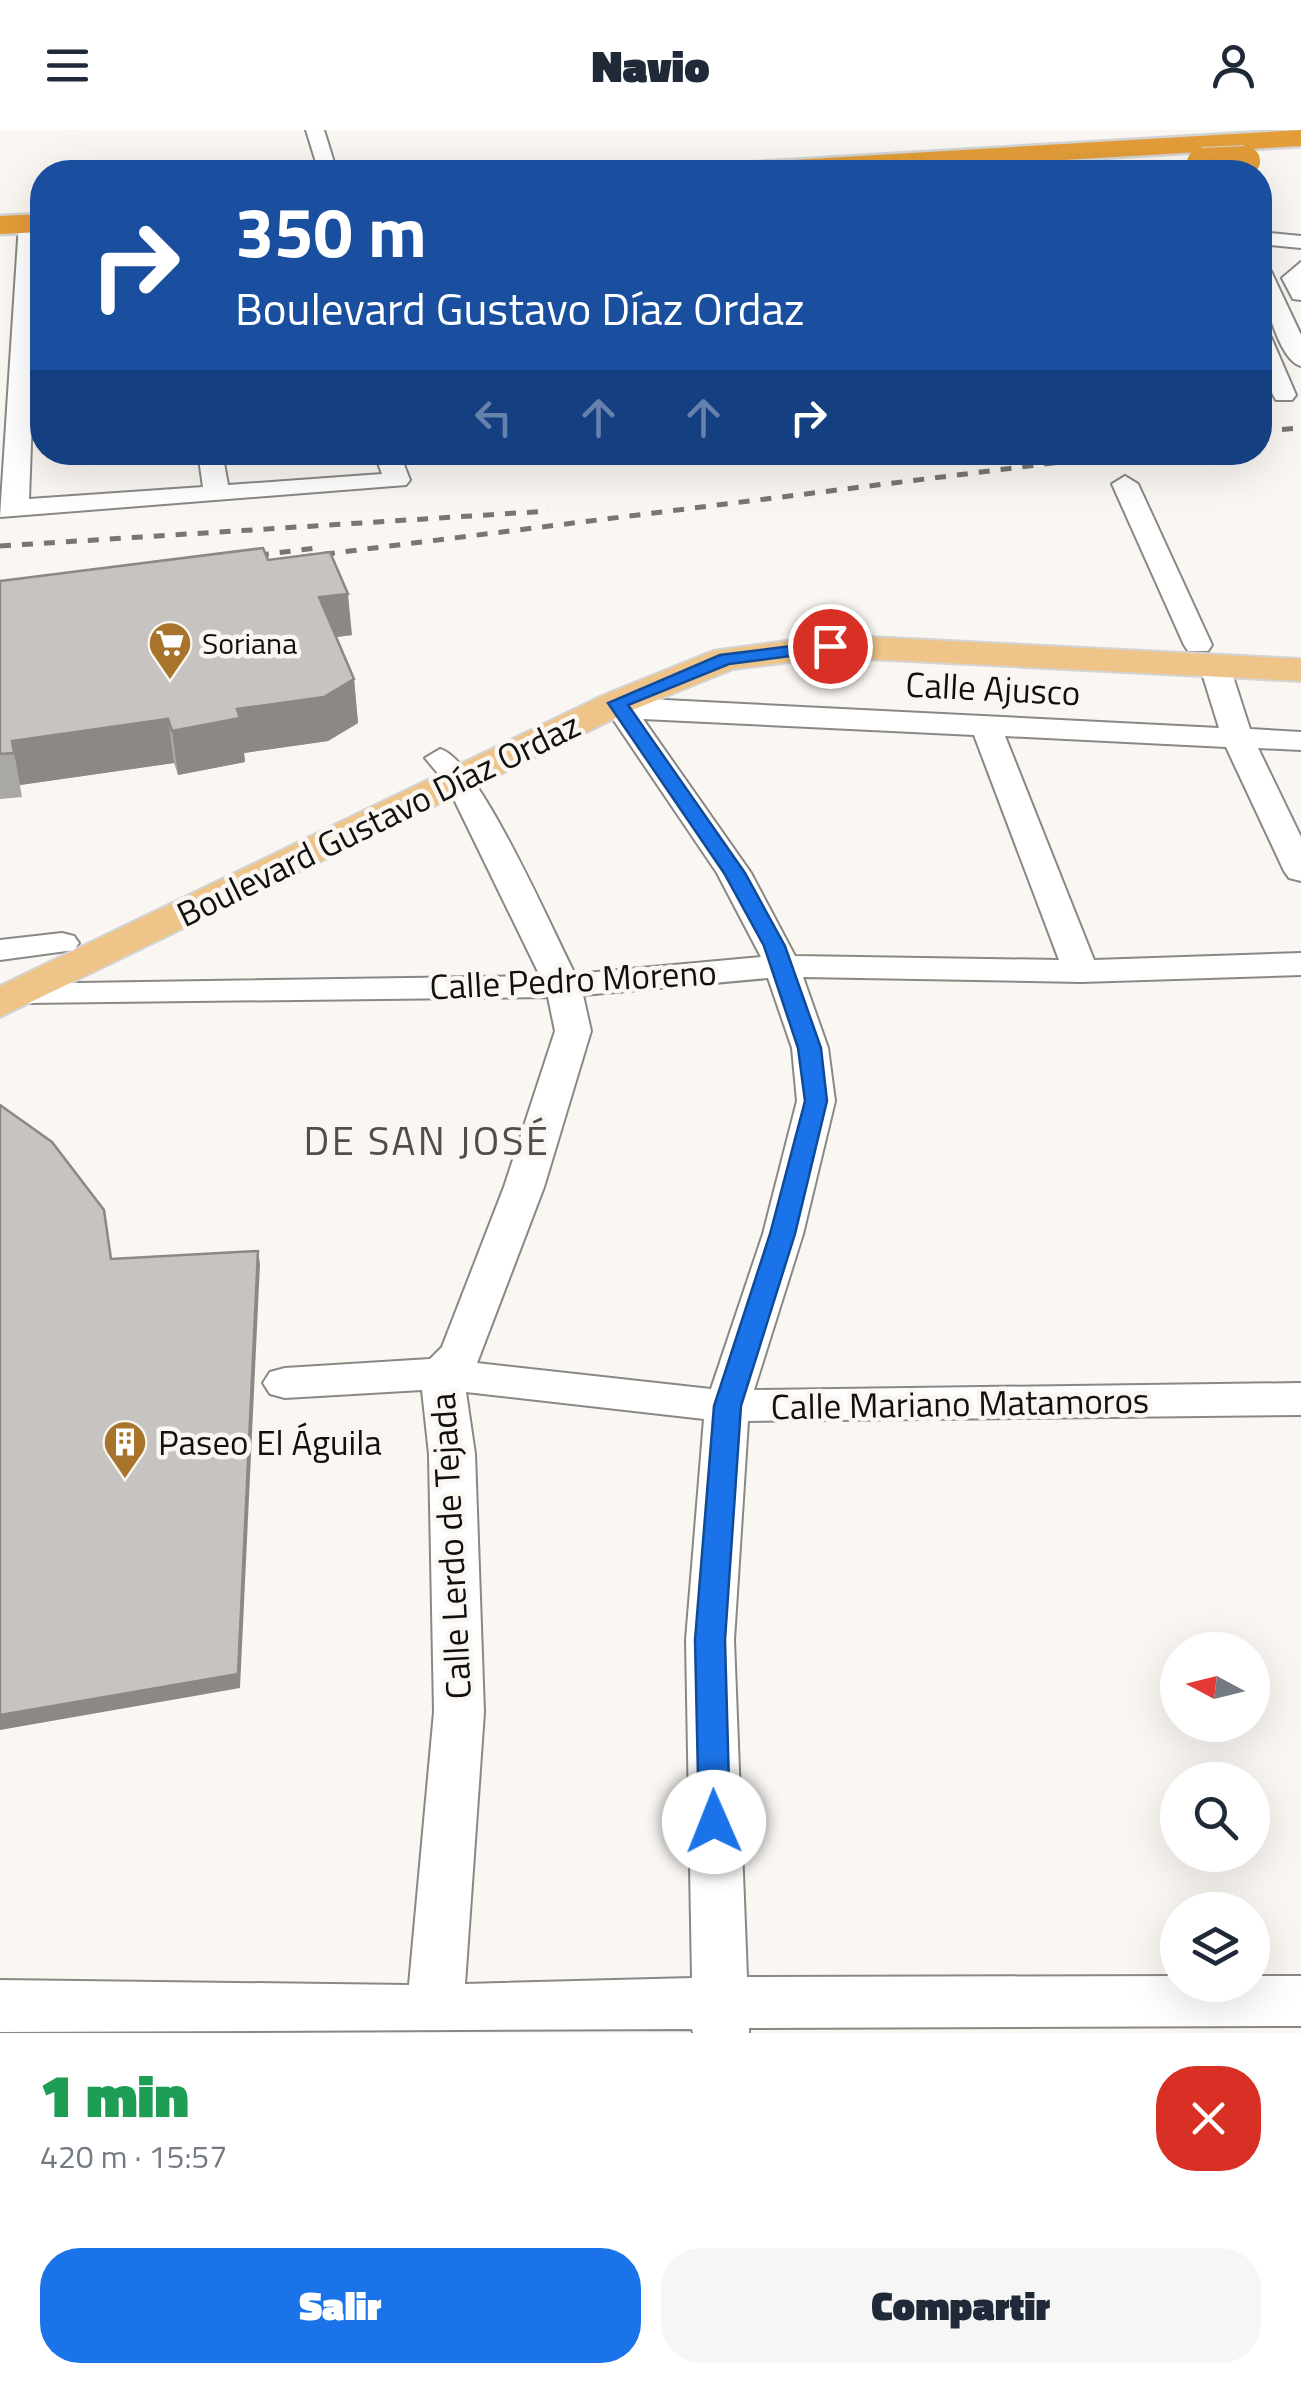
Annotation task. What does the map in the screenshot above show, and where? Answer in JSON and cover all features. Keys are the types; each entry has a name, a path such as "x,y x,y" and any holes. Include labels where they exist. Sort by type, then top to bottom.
{"highway":[{"path":"1230,160 1247,149 1301,141"},
{"path":"949,160 1301,141"},
{"path":"1272,161 1301,158"},
{"path":"0,214 28,221"}],"main road":[{"name":"Boulevard Gustavo Díaz Ordaz","path":"6,985 450,768 598,684 729,639 794,629 1207,656 1301,670"},
{"name":"Boulevard Gustavo Díaz Ordaz","path":"450,768 620,706 726,659 830,646 1207,656 1301,652"}],"street":[{"path":"315,130 324,160"},
{"path":"28,221 30,252"},
{"path":"1272,239 1301,242"},
{"path":"1272,299 1301,359"},
{"path":"0,315 30,314"},
{"path":"30,336 8,508 397,480 391,465"},
{"path":"1272,366 1284,395"},
{"path":"212,465 217,493"},
{"path":"1124,484 1207,656 1238,739 1301,871"},
{"path":"620,706 734,873 782,966 810,1048 816,1101 782,1234 727,1406 710,1640 720,2018"},
{"name":"Calle Ajusco","path":"620,706 1301,741"},
{"path":"985,725 1080,971"},
{"name":"Calle Lerdo de Tejada","path":"432,2022 459,1712 452,1454 442,1374 460,1354 524,1187 573,1031 563,986 450,768"},
{"path":"0,950 65,956"},
{"name":"Calle Pedro Moreno","path":"6,985 563,986 782,966 1080,971 1301,964"},
{"name":"Calle Mariano Matamoros","path":"285,1382 442,1374 727,1406 1301,1399"},
{"path":"0,2006 432,2022 1301,2001"}],"building":[{"name":"Soriana","path":"263,548 268,560 330,552 348,594 319,597 354,679 324,697 237,709 240,718 172,731 168,719 12,741 14,753 0,754 0,581"},
{"name":"Paseo El Águila","path":"0,1105 52,1142 104,1210 111,1259 258,1251 238,1674 0,1715"}],"railway":[{"path":"1272,430 1301,428"},
{"path":"302,557 1037,465"},
{"path":"0,546 549,511"},
{"path":"236,558 316,548"}],"place":[{"name":"Soriana","path":"170,681"},
{"name":"Paseo El Águila","path":"125,1480"}],"district":[{"name":"DE SAN JOSÉ","path":"427,1140"}],"route":[{"path":"714,1822 710,1640 727,1406 782,1234 816,1101 810,1048 774,946 734,873 618,703 726,659 830,646"}]}
